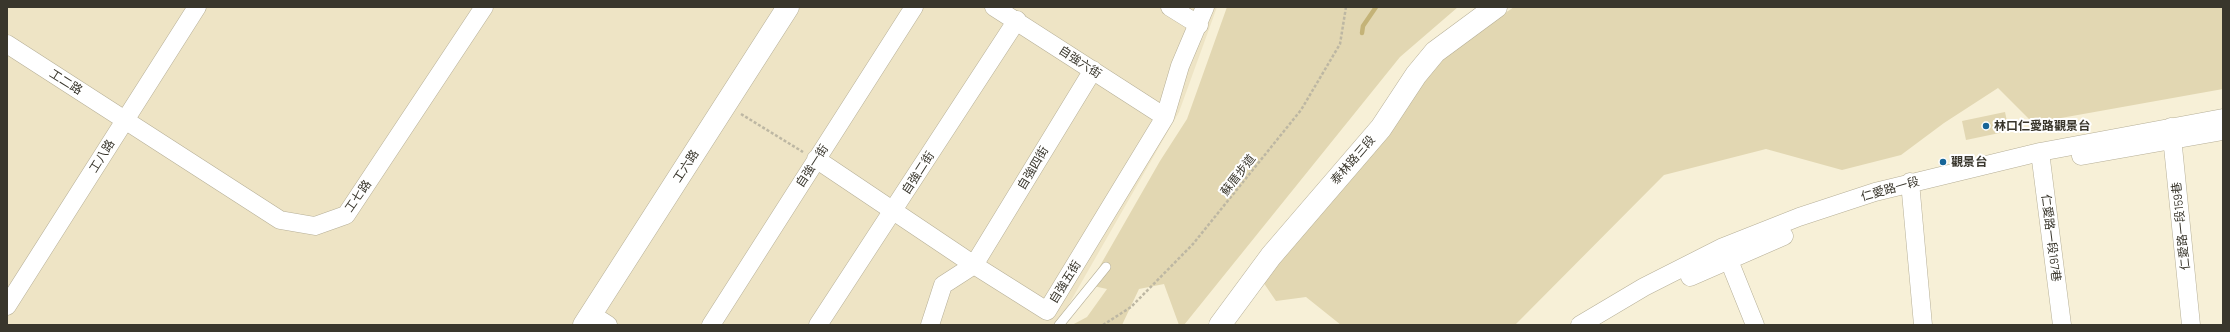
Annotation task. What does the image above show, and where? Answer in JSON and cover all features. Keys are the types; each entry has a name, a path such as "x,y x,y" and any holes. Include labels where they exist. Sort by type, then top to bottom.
{"main road":[{"name":"工六路","path":"595,321 726,104 788,7"},
{"name":"泰林路三段","path":"1220,325 1271,256 1380,128 1416,76 1435,52 1496,7"}],"street":[{"name":"工八路","path":"7,306 197,7"},
{"name":"工七路","path":"126,119 280,220 316,226 346,215 484,7"},
{"name":"自強一街","path":"711,325 914,7"},
{"name":"自強六街","path":"994,7 1017,20 1165,117"},
{"path":"1170,7 1199,25"},
{"name":"自強五街","path":"816,159 974,265 1047,311 1165,117 1180,66 1199,25 1205,7"},
{"name":"自強二街","path":"818,325 1017,20"},
{"name":"工二路","path":"7,44 126,119"},
{"name":"自強四街","path":"974,265 1092,70"},
{"name":"仁愛路一段","path":"1580,325 1604,321 1726,253 1799,217 1875,192 1910,189 2041,158 2172,133 2223,118"},
{"name":"仁愛路一段","path":"2172,133 2223,131"},
{"name":"仁愛路一段159巷","path":"2172,133 2191,325"},
{"name":"仁愛路一段167巷","path":"2041,158 2062,325"},
{"path":"1910,189 1923,325"},
{"path":"1726,253 1755,325"},
{"path":"930,325 943,286 974,265"}],"lane":[{"path":"1059,325 1106,267"}],"path":[{"name":"蘇厝步道","path":"1102,325 1131,307 1177,261 1224,208 1301,110 1340,44 1346,7"},
{"path":"726,104 816,159"}],"shaded area":[{"path":"7,7 1217,7 1179,112 1057,325 7,325"},
{"path":"1227,7 1458,7 1400,57 1184,325 1179,325 1164,284 1139,289 1122,325 1072,325 1087,317 1107,289 1089,285 1160,161 1187,119"},
{"path":"1514,7 2223,7 2223,89 2033,123 1998,88 1944,123 1901,155 1842,170 1766,149 1664,175 1515,325 1341,325 1306,297 1276,301 1261,279 1437,59"},
{"path":"2005,112 2009,131 1966,140 1962,121"}],"waterway":[{"path":"1362,33 1363,26 1376,7"}],"place":[{"name":"林口仁愛路觀景台","path":"1986,126"},
{"name":"觀景台","path":"1943,162"}]}
